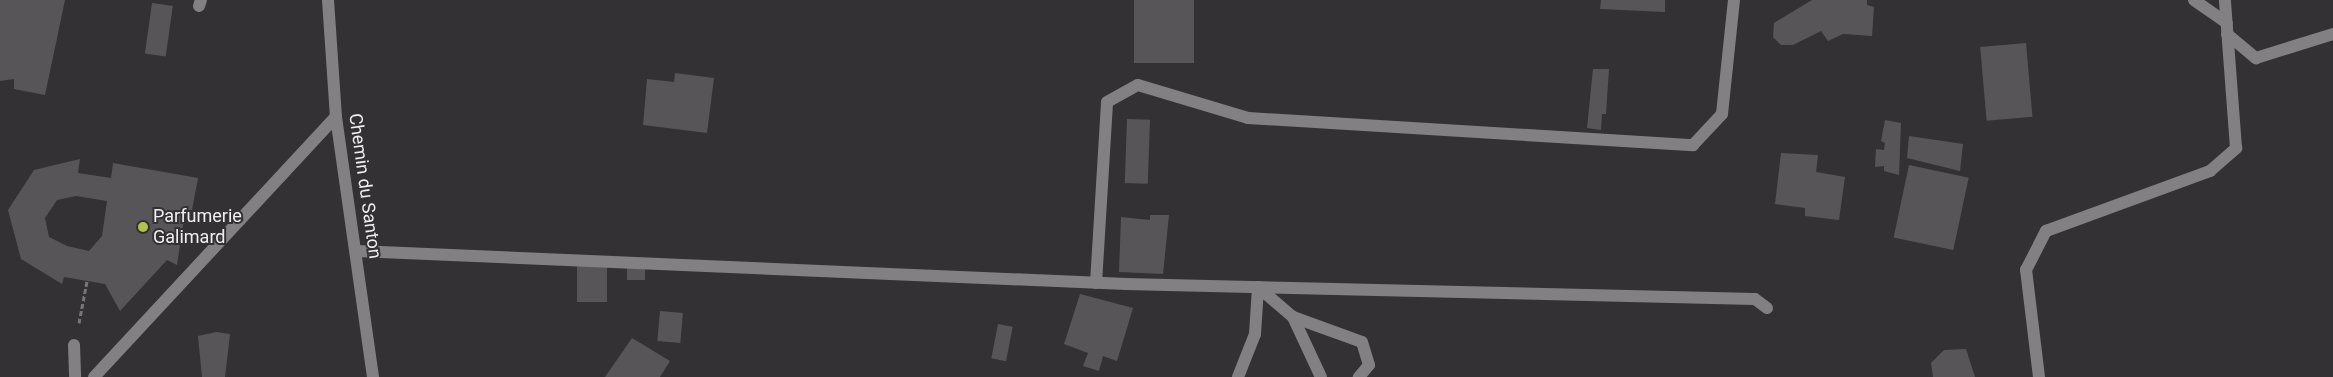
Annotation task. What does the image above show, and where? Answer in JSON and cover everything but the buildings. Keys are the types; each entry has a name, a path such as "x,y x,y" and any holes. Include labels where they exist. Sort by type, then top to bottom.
{"street":[{"name":"Chemin du Santon","path":"328,0 336,117 357,251 373,377"},
{"path":"1096,283 1107,102 1138,85 1248,118 1693,144 1722,114 1734,0"},
{"path":"2194,0 2227,28 2256,58 2333,34"},
{"path":"2039,377 2026,270 2046,231 2210,171 2236,148 2225,0"},
{"path":"94,377 336,117"},
{"path":"357,251 1096,283 1754,299 1767,308"},
{"path":"1258,287 1294,317 1362,342 1369,365 1359,377"},
{"path":"1238,377 1255,334 1258,287"},
{"path":"1294,317 1321,377"},
{"path":"74,345 75,377"}],"path":[{"path":"74,345 87,281"}],"place":[{"name":"Parfumerie Galimard","path":"143,227"}]}
